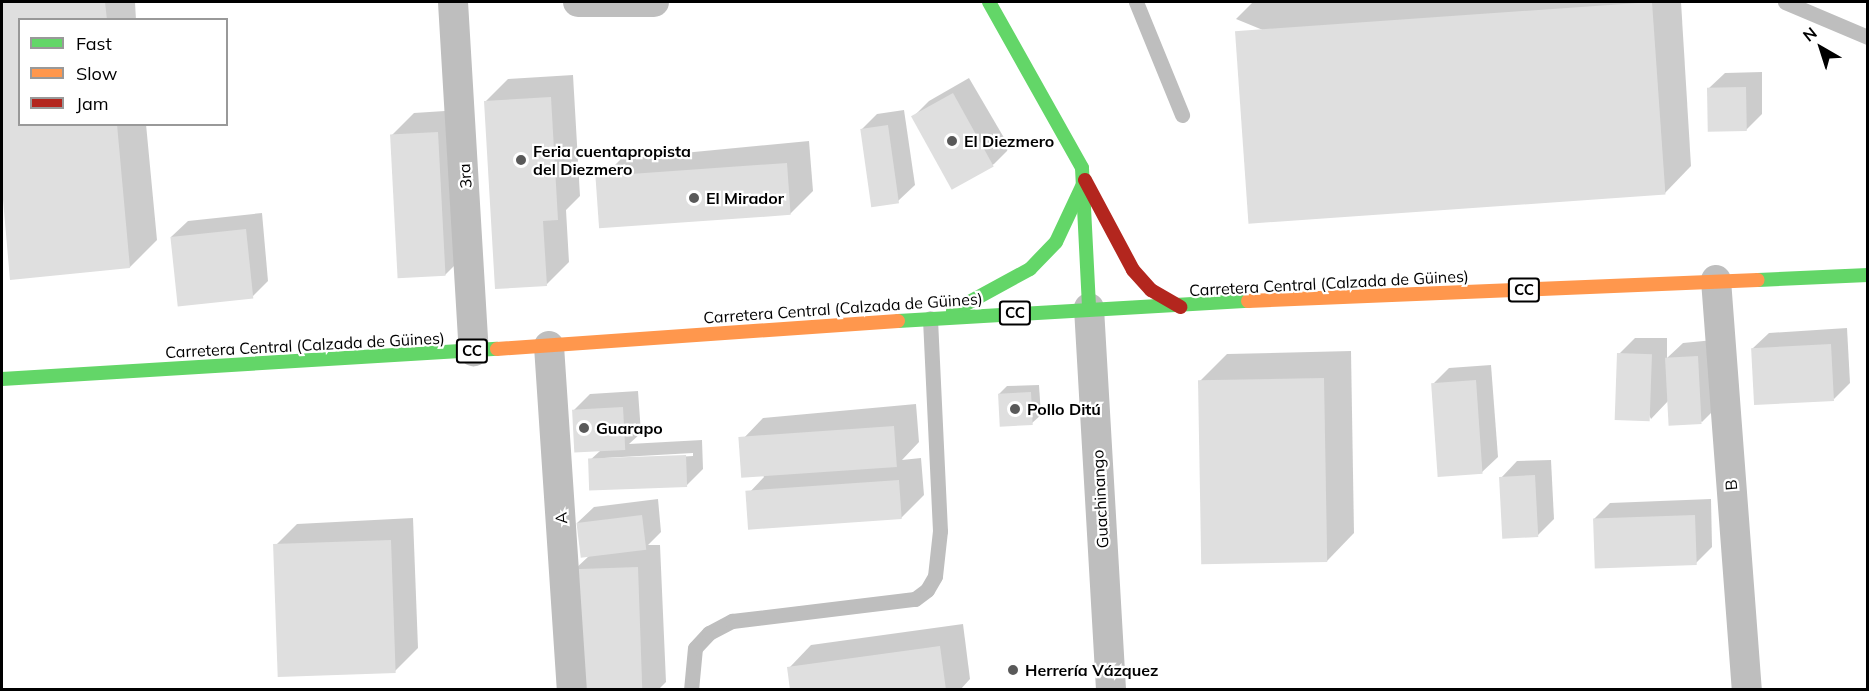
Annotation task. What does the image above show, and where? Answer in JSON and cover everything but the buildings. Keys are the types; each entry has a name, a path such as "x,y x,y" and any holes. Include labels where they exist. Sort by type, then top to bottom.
{"main road":[{"path":"989,2 1082,168 1089,308"},
{"path":"1084,180 1133,270 1151,290 1180,307"},
{"path":"936,318 1020,277 1030,268 1056,242 1084,180"},
{"name":"Carretera Central (Calzada de Güines)","path":"2,379 474,351 1089,308 1180,307 1716,280 1868,275"}],"street":[{"name":"3ra","path":"453,2 474,351"},
{"path":"579,2 644,2"},
{"name":"B","path":"1716,280 1747,690"},
{"name":"Guachinango","path":"1089,308 1111,690"},
{"name":"A","path":"549,346 572,690"}],"lane":[{"path":"1136,2 1182,115"},
{"path":"1785,2 1868,37"},
{"path":"691,690 695,648 709,633 732,621 915,599 927,590 935,576 940,531 936,318"}],"traffic: fast":[{"path":"989,2 1082,168 1089,308"},
{"path":"953,311 1030,269 1056,242 1085,180"},
{"path":"1758,280 1868,275"},
{"path":"898,321 1248,301"},
{"path":"2,379 497,349"}],"traffic: slow":[{"path":"1248,301 1758,280"},
{"path":"497,349 898,321"}],"traffic: jam":[{"path":"1085,180 1133,270 1151,290 1180,307"}],"place":[{"name":"El Diezmero","path":"952,141"},
{"name":"Feria cuentapropista del Diezmero","path":"521,160"},
{"name":"El Mirador","path":"694,198"},
{"name":"Pollo Ditú","path":"1015,409"},
{"name":"Guarapo","path":"584,428"},
{"name":"Herrería Vázquez","path":"1013,670"}]}
